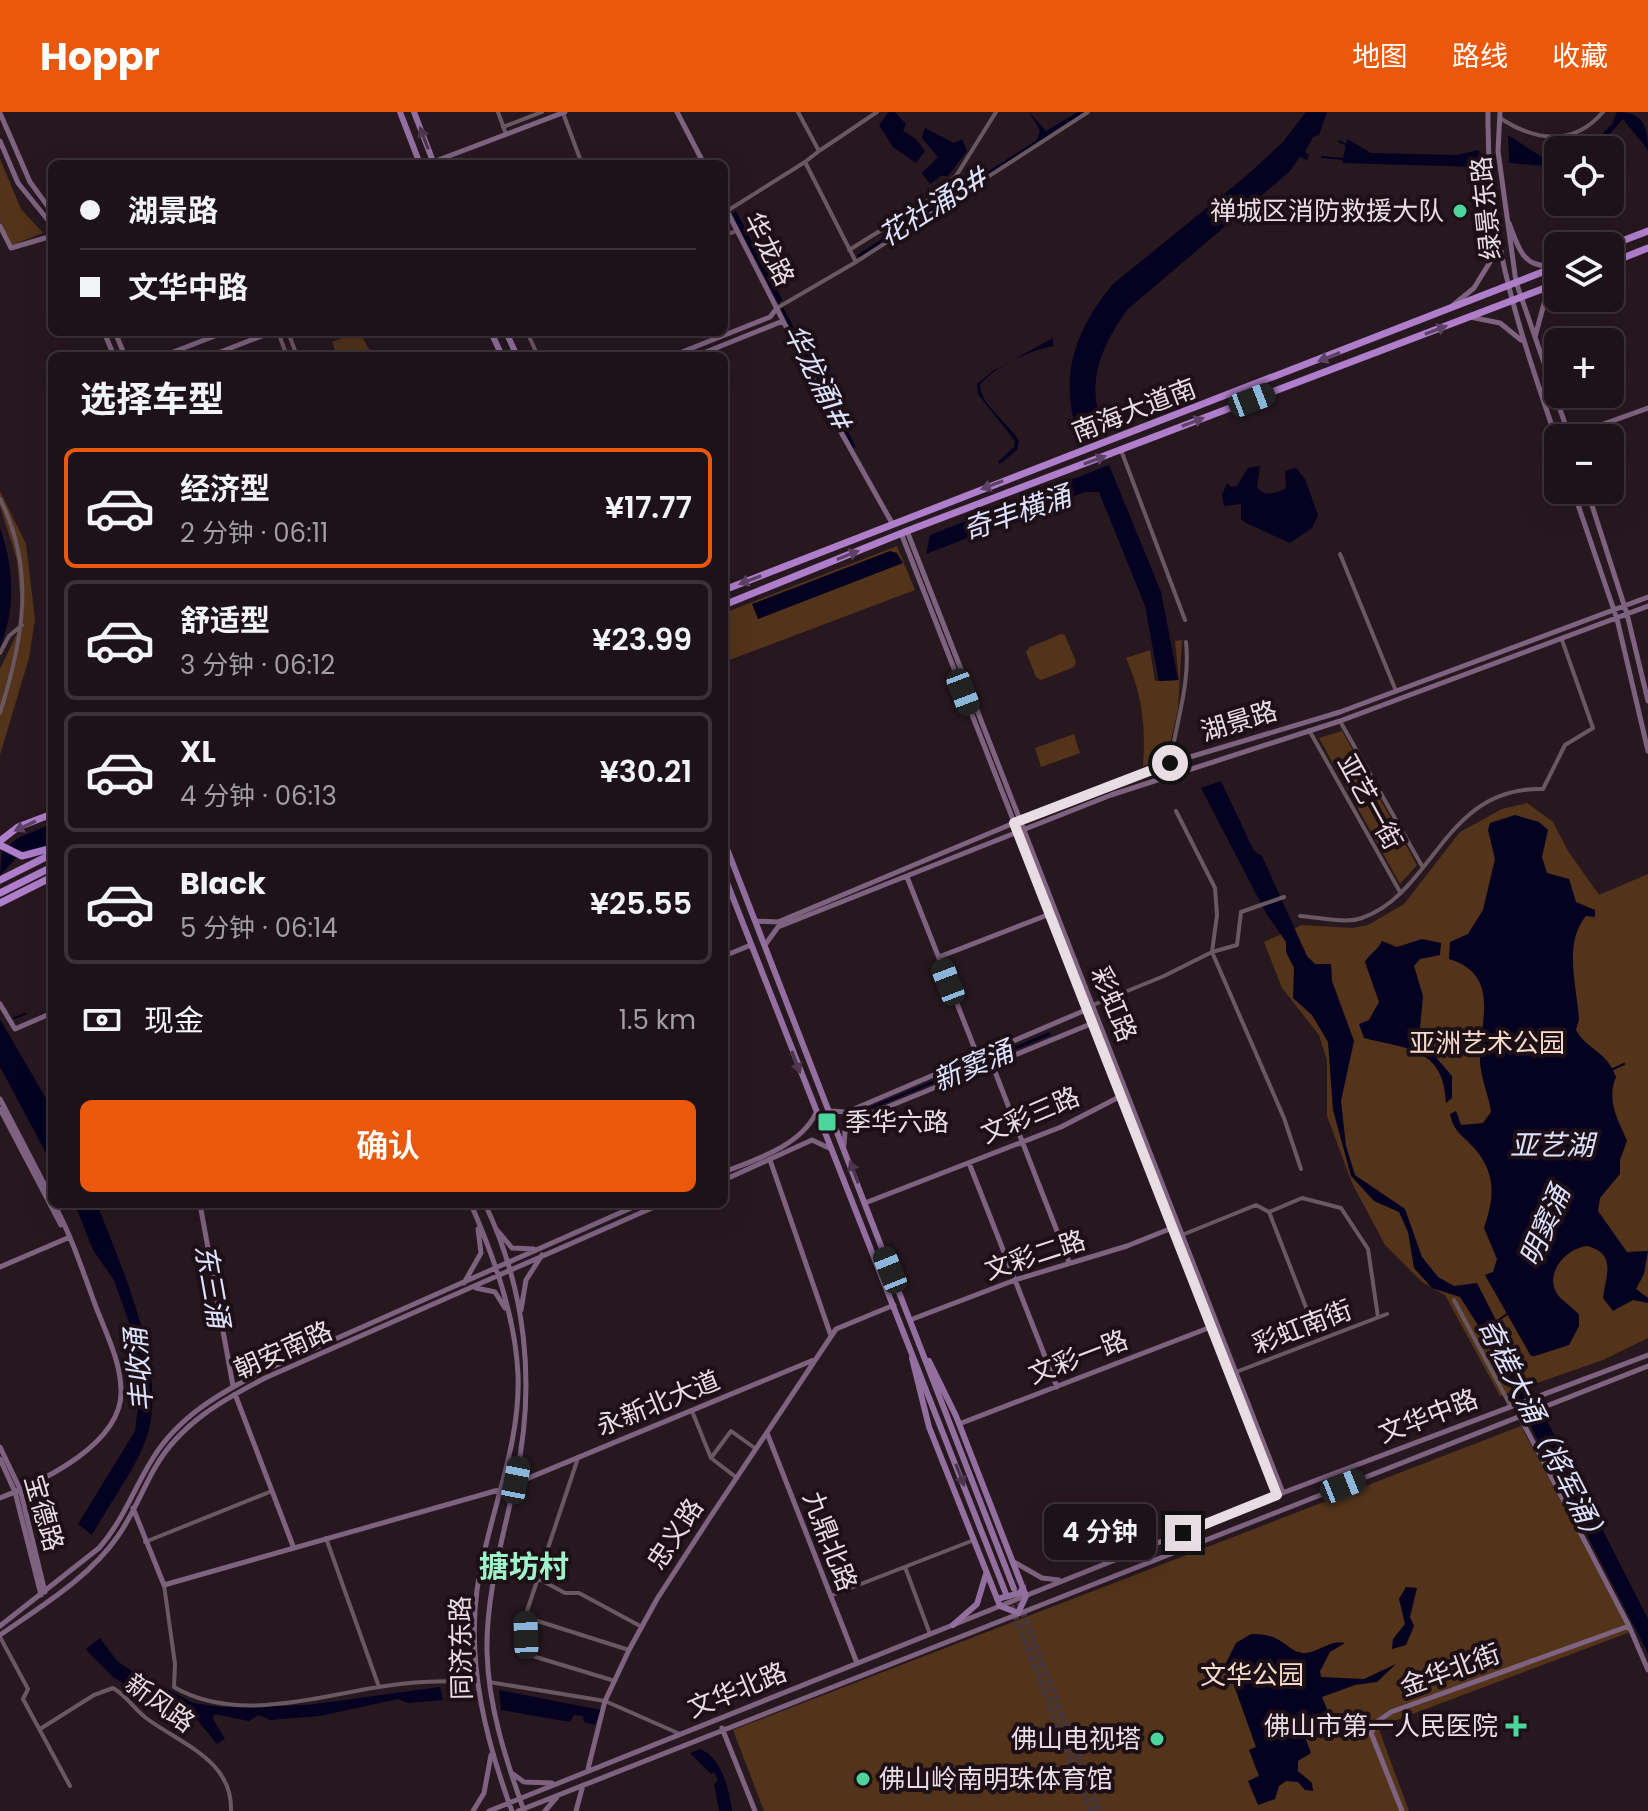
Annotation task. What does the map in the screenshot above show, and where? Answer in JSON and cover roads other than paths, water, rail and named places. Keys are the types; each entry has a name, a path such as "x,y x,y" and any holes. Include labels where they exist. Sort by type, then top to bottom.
{"highway":[{"path":"1624,240 1648,231"},
{"path":"1624,257 1648,248"},
{"name":"南海大道南","path":"728,588 1544,271"},
{"name":"南海大道南","path":"728,603 904,532 1544,289"},
{"path":"48,816 18,827 1,844 22,856 48,849"},
{"path":"0,880 48,856"},
{"path":"0,893 48,869"},
{"path":"0,903 48,879"}],"main road":[{"path":"400,112 418,160"},
{"path":"414,112 433,160"},
{"path":"441,160 551,114 564,112"},
{"path":"677,112 702,160"},
{"name":"绿景东路","path":"1488,112 1487,148 1498,248 1510,302 1551,424"},
{"path":"0,113 10,142"},
{"name":"绿景东路","path":"1500,115 1498,151 1516,282 1565,424"},
{"path":"0,121 30,182 48,207"},
{"path":"0,141 27,198 48,221"},
{"name":"华龙路","path":"728,212 892,523"},
{"path":"1506,215 1525,260 1537,267 1544,267"},
{"path":"0,226 11,248 48,237"},
{"path":"1448,309 1474,288 1498,248"},
{"path":"1534,338 1544,303"},
{"path":"728,334 770,317 777,308"},
{"path":"1469,317 1500,323 1524,342"},
{"path":"706,352 783,321"},
{"path":"173,352 215,336"},
{"path":"252,336 255,339"},
{"path":"221,352 264,336"},
{"path":"682,352 722,336"},
{"path":"1605,424 1648,408"},
{"path":"1578,504 1617,619 1648,751"},
{"path":"1591,504 1627,614 1648,701"},
{"name":"彩虹路","path":"904,532 1017,822 1086,1010 1211,1327 1233,1374"},
{"name":"湖景路","path":"755,921 778,922 1017,822 1170,763 1340,712 1648,597"},
{"name":"湖景路","path":"765,946 778,927 1020,830 1169,774 1340,721 1648,606"},
{"name":"彩虹路","path":"1020,830 1094,1007 1280,1494"},
{"path":"728,851 1014,1589"},
{"path":"907,877 978,1057"},
{"path":"728,885 1006,1594"},
{"path":"939,957 1050,914"},
{"path":"728,954 751,945"},
{"path":"0,1004 15,1029 48,1015"},
{"path":"830,1111 850,1110 1094,1007 1093,1025 853,1121 845,1131 844,1145"},
{"path":"1043,1030 1054,1031 1050,1041"},
{"path":"992,1064 1069,1262"},
{"name":"文彩三路","path":"865,1203 1022,1142 1121,1096"},
{"path":"0,1099 48,1192"},
{"path":"0,1109 48,1199"},
{"path":"850,1110 845,1118 853,1121"},
{"path":"728,1170 794,1140 810,1127 816,1113"},
{"path":"728,1178 812,1140 829,1148"},
{"path":"770,1160 831,1337"},
{"path":"969,1163 1057,1387"},
{"path":"53,1208 68,1236"},
{"path":"0,1498 75,1458 108,1433 120,1406 117,1362 56,1208"},
{"path":"201,1208 233,1386"},
{"name":"同济东路","path":"473,1208 499,1274 518,1372 517,1412 477,1590 481,1707 491,1750 512,1811"},
{"name":"同济东路","path":"487,1208 510,1269 520,1311 528,1370 527,1411 515,1484 490,1593 489,1682 522,1810"},
{"name":"朝安南路","path":"0,1636 57,1594 103,1554 119,1536 175,1439 197,1419 235,1394 466,1286 497,1267 631,1208"},
{"name":"朝安南路","path":"0,1626 43,1594 113,1532 169,1435 192,1413 233,1386 652,1208"},
{"path":"476,1216 481,1253 466,1286 495,1292 507,1312"},
{"path":"492,1222 512,1248 539,1248"},
{"name":"文彩二路","path":"910,1320 1015,1280 1172,1228"},
{"path":"0,1265 68,1236"},
{"path":"520,1311 526,1280 542,1255"},
{"name":"忠义路","path":"588,1770 605,1703 629,1650 756,1449 836,1329 894,1305"},
{"name":"文彩一路","path":"959,1424 1211,1327"},
{"path":"910,1347 925,1414 986,1570 999,1602 1018,1613 1026,1596 1014,1562 959,1424 918,1343"},
{"name":"文华中路","path":"999,1602 1026,1596 1280,1494 1648,1355"},
{"name":"永新北大道","path":"164,1585 502,1489 816,1359"},
{"name":"文华中路","path":"1018,1613 1648,1366"},
{"path":"235,1394 293,1546"},
{"path":"1522,1416 1629,1626 1648,1670"},
{"name":"九鼎北路","path":"767,1433 857,1663"},
{"name":"宝德路","path":"0,1447 17,1491 43,1594"},
{"name":"宝德路","path":"0,1459 17,1491"},
{"path":"133,1508 164,1585"},
{"path":"1014,1562 1042,1578 1055,1581 1071,1577"},
{"path":"953,1625 977,1604 986,1570"},
{"path":"999,1602 1020,1593 1023,1587"},
{"name":"文华北路","path":"489,1811 953,1625 999,1602"},
{"name":"文华北路","path":"522,1810 1018,1613"},
{"name":"金华北街","path":"1402,1811 1371,1733 1377,1722 1391,1712 1629,1626"},
{"path":"722,1728 755,1811"},
{"path":"473,1811 484,1793 491,1750"},
{"path":"512,1773 524,1782 557,1783"},
{"path":"576,1811 583,1784"},
{"path":"545,1811 561,1793"}],"street":[{"path":"498,112 506,134"},
{"path":"503,127 542,112"},
{"path":"564,112 581,160"},
{"path":"798,112 819,151"},
{"path":"728,207 805,162 877,112"},
{"path":"853,257 956,176 996,112"},
{"path":"777,308 853,257 1088,112"},
{"path":"1500,115 1518,130 1544,139 1562,139 1578,132 1603,112"},
{"path":"805,162 853,257"},
{"path":"728,234 737,231"},
{"path":"1121,450 1185,620"},
{"path":"0,499 17,536 24,586 17,659 0,713"},
{"path":"1340,554 1396,691"},
{"path":"0,653 9,636 22,625"},
{"path":"1300,916 1363,918 1400,892 1449,830 1472,812 1501,796 1527,789 1543,789 1565,745 1593,728 1562,640"},
{"path":"1169,774 1186,687 1186,642"},
{"path":"1340,721 1422,866"},
{"name":"亚艺一街","path":"1309,730 1400,892"},
{"path":"1176,811 1215,888 1217,915 1212,952 1284,1118 1301,1169"},
{"path":"1094,1007 1212,952 1237,945 1241,912 1283,898"},
{"path":"1269,1212 1302,1198 1341,1208 1368,1249 1378,1317"},
{"path":"1182,1235 1256,1205 1269,1212 1316,1333"},
{"path":"1454,1300 1510,1405"},
{"name":"彩虹南街","path":"1233,1374 1387,1314"},
{"path":"233,1386 235,1394"},
{"path":"692,1411 711,1458 737,1478"},
{"path":"711,1458 731,1431 756,1449"},
{"path":"578,1458 525,1617 526,1654 615,1681"},
{"path":"145,1542 272,1491"},
{"path":"325,1537 379,1687"},
{"path":"830,1596 974,1540"},
{"path":"905,1567 930,1634"},
{"path":"537,1578 565,1593 579,1593 642,1627"},
{"path":"164,1585 175,1664 174,1687 194,1699 211,1704 287,1702 424,1681 478,1682"},
{"path":"525,1617 629,1650"},
{"path":"0,1636 28,1689 23,1699 70,1786"},
{"path":"489,1682 605,1703 680,1734"},
{"name":"新风路","path":"40,1729 94,1695 113,1688 145,1718 168,1730 223,1774 231,1788 231,1811"}],"water":[{"path":"889,112 895,112 906,124 903,131 916,139 925,151 916,163 893,147 879,125"},
{"name":"花社涌3#","path":"1029,112 1046,131 1078,112 1086,112 858,258 857,255 1037,140 1040,130"},
{"path":"1306,112 1327,112 1319,135 1313,137 1305,152 1309,155 1307,160 1300,157 1289,172 1128,309 1118,323 1103,352 1096,382 1098,413 1104,430 1079,439 1070,396 1070,376 1080,338 1099,302 1113,284 1245,177 1283,142"},
{"path":"1617,112 1638,118 1645,127 1648,150 1623,119 1608,136 1600,136 1612,124"},
{"path":"925,128 954,143 962,139 967,151 948,176 941,176 930,184 922,173 938,157 922,138"},
{"path":"1508,135 1544,158 1544,166 1509,163"},
{"path":"1347,139 1371,153 1457,155 1479,150 1480,167 1342,163"},
{"path":"736,211 782,299 779,305 732,214"},
{"name":"华龙涌1#","path":"783,307 856,447 853,448 785,319"},
{"path":"1053,338 1053,346 1013,360"},
{"path":"1013,360 980,385 985,400 1019,441 1017,450 1000,464 998,462 1014,447 1015,441 978,394 977,384"},
{"name":"奇丰横涌","path":"1109,465 1161,592 1178,680 1159,681 1145,606 1099,492 1085,492 926,554 930,535"},
{"path":"1260,466 1257,487 1267,493 1286,488 1285,471 1296,468 1305,479 1318,515 1312,528 1290,543 1246,523 1241,519 1241,504 1224,506 1222,495 1227,483 1231,487 1237,486 1248,468"},
{"path":"0,528 8,558 11,603 0,647"},
{"path":"890,551 897,553 903,563 758,619 752,604"},
{"name":"奇槎大涌（将军涌）","path":"1221,781 1254,851 1262,856 1307,956 1315,964 1331,964 1332,981 1354,1041 1341,1101 1346,1146 1355,1175 1405,1209 1422,1257 1438,1277 1454,1286 1477,1283 1648,1619 1648,1653 1481,1330 1460,1297 1432,1288 1414,1268 1408,1232 1399,1212 1374,1201 1351,1176 1333,1110 1328,1042 1312,1015 1293,998 1294,968 1286,952 1286,942 1266,913 1201,788"},
{"name":"亚艺湖","path":"1515,815 1539,822 1548,830 1542,857 1547,873 1569,879 1576,902 1595,910 1595,917 1586,916 1575,939 1573,966 1579,1019 1576,1030 1612,1068 1616,1077 1613,1102 1627,1141 1620,1160 1620,1174 1600,1198 1598,1211 1627,1252 1648,1251 1644,1274 1636,1289 1648,1298 1648,1303 1633,1300 1613,1311 1603,1298 1608,1268 1603,1255 1588,1246 1566,1255 1556,1268 1553,1284 1558,1295 1579,1315 1579,1326 1569,1345 1535,1356 1531,1356 1485,1275 1493,1272 1497,1259 1484,1228 1492,1187 1482,1159 1457,1130 1450,1114 1456,1111 1461,1125 1483,1123 1491,1112 1480,1062 1484,1016 1482,988 1466,966 1449,959 1450,942 1468,934 1483,910 1495,859 1488,830 1490,823"},
{"path":"48,826 48,846 16,858 0,876 2,851 18,838"},
{"name":"亚艺湖","path":"1422,939 1441,943 1440,955 1420,959 1414,966 1423,996 1420,1028 1433,1054 1452,1076 1452,1098 1446,1103 1444,1085 1430,1061 1408,1049 1364,1038 1359,1024 1369,1020 1379,1002 1365,962 1367,959 1382,941 1397,947"},
{"path":"0,1019 48,1102 48,1157 0,1067"},
{"name":"新窦涌","path":"1049,1032 1051,1035 852,1117 850,1115"},
{"name":"丰收涌","path":"77,1208 99,1208 129,1288 147,1352 152,1383 152,1412 141,1451 92,1535 78,1524 135,1431 139,1400 133,1334 114,1280 93,1250"},
{"path":"1406,1587 1417,1588 1410,1617 1414,1626 1406,1645 1392,1649 1393,1639 1405,1624 1399,1599"},
{"path":"1251,1634 1271,1636 1303,1653 1334,1643 1345,1643 1330,1652 1320,1671 1321,1677 1364,1679 1396,1664 1377,1682 1355,1685 1322,1697 1328,1712 1300,1723 1311,1753 1298,1761 1298,1771 1312,1783 1313,1791 1305,1790 1298,1782 1286,1781 1279,1786 1275,1799 1258,1805 1248,1781 1259,1776 1249,1750 1256,1747 1226,1663 1236,1643"},
{"path":"100,1638 117,1661 156,1687 149,1699 113,1677 88,1652 86,1649"},
{"path":"440,1687 443,1700 408,1703 398,1699 320,1716 270,1720 259,1715 249,1721 214,1714 213,1719 225,1739 217,1744 190,1711 159,1703 166,1688 193,1703 222,1707 308,1705"},
{"path":"499,1690 601,1710 595,1725 584,1722 583,1716 574,1715 570,1722 501,1710"},
{"path":"700,1749 708,1753 719,1767 732,1811 719,1811 714,1784 718,1780 714,1772 711,1774 690,1753"}],"waterway":[{"path":"1339,141 1346,145"},
{"path":"1322,157 1343,159"},
{"path":"14,1018 25,1014"},
{"name":"明窦涌","path":"1611,1070 1624,1064"},
{"name":"明窦涌","path":"1496,1322 1507,1314"}],"tunnel":[{"path":"1016,1594 1099,1811"},
{"path":"1008,1597 1090,1811"}],"place":[{"name":"禅城区消防救援大队","path":"1460,211"},
{"name":"季华六路","path":"827,1122"},
{"name":"佛山市第一人民医院","path":"1516,1726"},
{"name":"佛山电视塔","path":"1157,1739"},
{"name":"佛山岭南明珠体育馆","path":"863,1779"}],"district":[{"name":"搪坊村","path":"524,1566"}],"park label":[{"name":"亚洲艺术公园","path":"1487,1043"},
{"name":"文华公园","path":"1252,1675"}],"water label":[{"name":"东三涌","path":"212,1286"}]}
